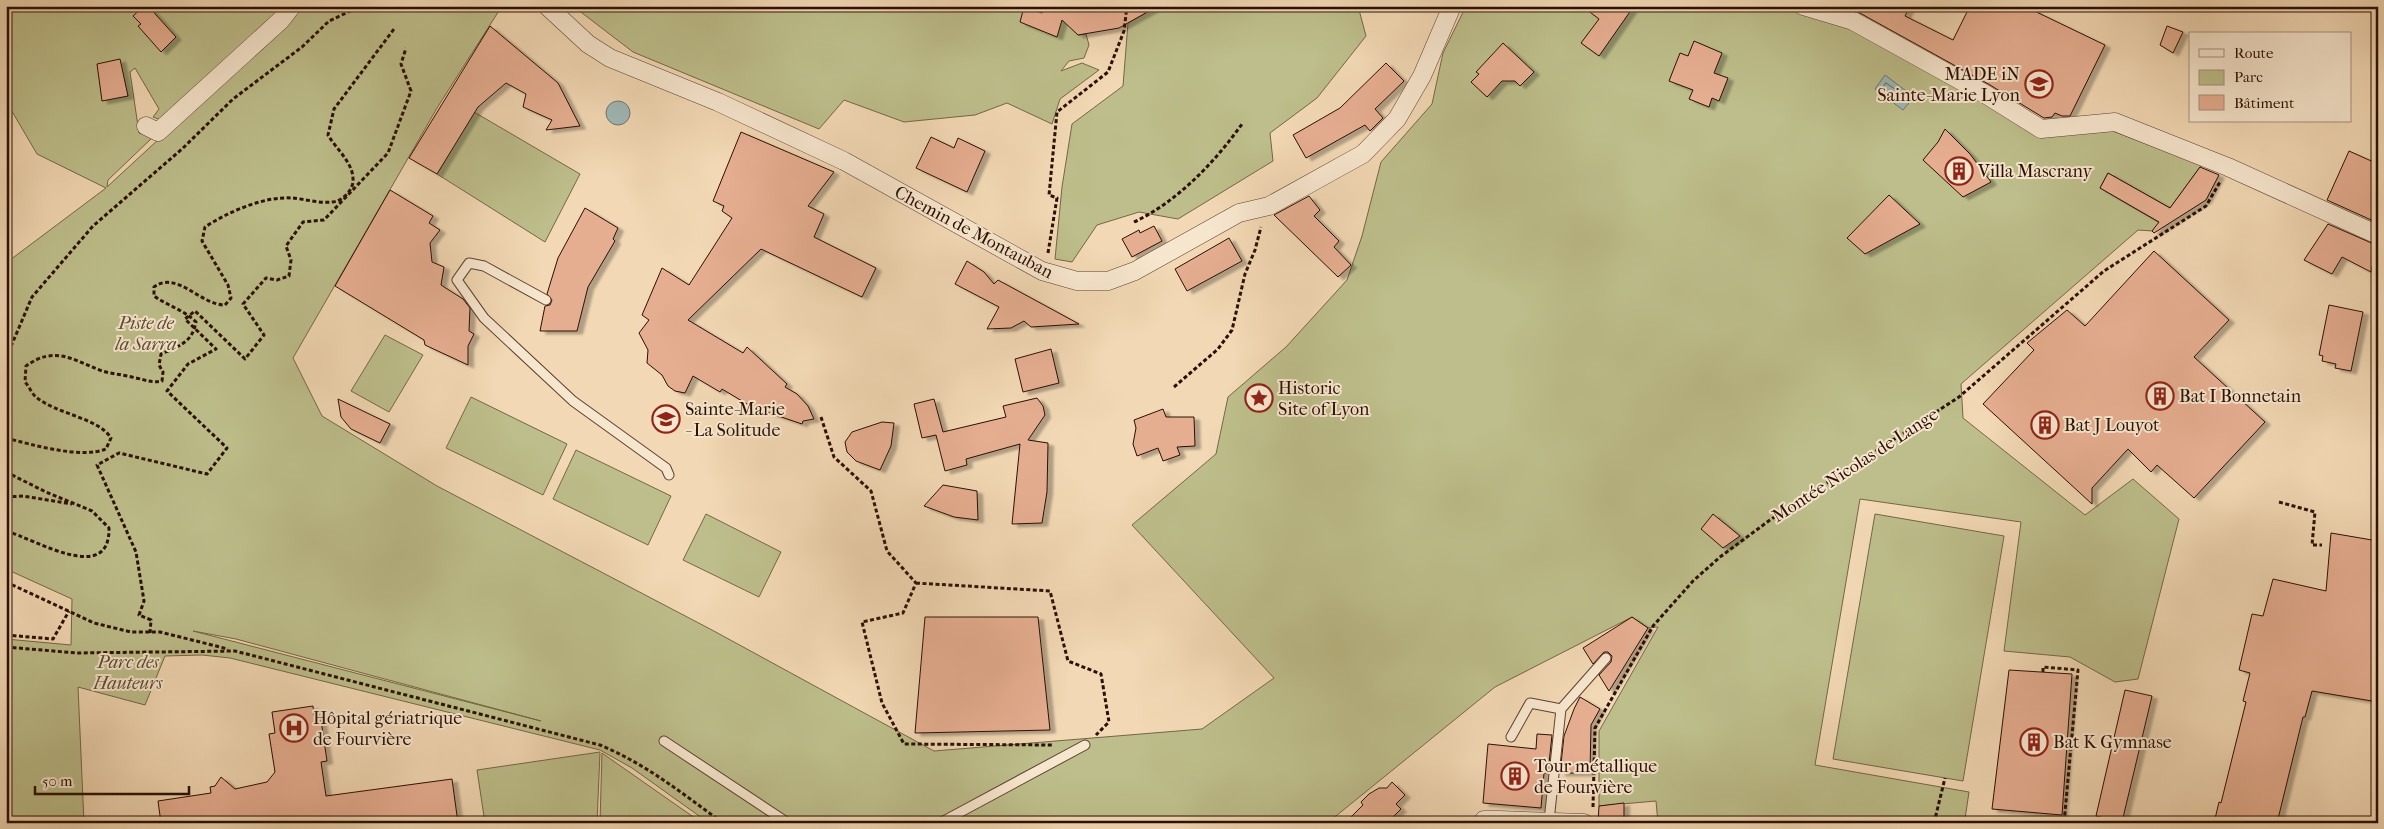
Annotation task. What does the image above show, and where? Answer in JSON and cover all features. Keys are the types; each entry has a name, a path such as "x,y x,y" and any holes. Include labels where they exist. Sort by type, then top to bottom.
{"street":[{"path":"146,126 158,132 280,20 292,6"},
{"name":"Chemin de Montauban","path":"547,6 588,44 610,58 652,73 792,136 844,161 1013,257 1054,276 1082,282 1108,281 1135,271 1239,213 1269,206 1363,154 1396,120 1422,76 1452,6"},
{"path":"1803,6 1853,21 1985,94 2040,129 2115,122 2225,173 2378,235"},
{"path":"1482,823 1484,820 1587,822"}],"lane":[{"path":"546,300 484,266 469,263 457,280 484,318 573,401 666,468 669,475"},
{"path":"1550,821 1561,709 1606,658"},
{"path":"1511,737 1530,703 1561,709"},
{"path":"664,741 788,823"},
{"path":"940,823 1086,745"}],"path":[{"path":"6,351 12,344 32,297 93,226 182,149 233,99 302,48 329,21 361,6"},
{"path":"1050,248 1057,198 1049,195 1057,112 1108,72 1124,30 1127,6"},
{"path":"6,438 36,446 95,453 106,449 111,438 106,430 66,414 36,397 25,382 26,366 37,358 53,355 69,357 103,371 152,383 162,380 163,372 159,365 161,354 187,343 195,329 196,322 190,315 168,306 154,296 154,287 162,282 175,282 214,305 225,306 232,298 228,284 202,241 206,227 218,219 259,202 290,198 320,202 337,201 348,194 353,183 351,168 328,135 334,109 394,29"},
{"path":"190,315 195,311 245,359 264,335 243,304 266,278 277,280 289,276 291,260 286,246 303,222 324,220 388,153 411,91 401,64 406,48"},
{"path":"1134,222 1148,215 1178,193 1226,146 1242,124"},
{"name":"Montée Nicolas de Lange","path":"1587,822 1593,816 1595,728 1653,626 1693,581 1720,557 1770,520 1959,397 2104,271 2206,206 2225,173"},
{"path":"1174,387 1218,349 1232,330 1245,274 1261,227 1252,210"},
{"path":"150,633 150,620 139,615 144,601 136,552 97,465 119,453 207,474 227,448 167,392 188,364 216,349 195,329"},
{"path":"820,417 834,457 871,491 887,551 916,583 1050,591 1068,661 1101,674 1109,722 1086,745 904,744 882,703 862,622 903,614 916,583"},
{"path":"6,472 92,511 109,528 106,547 95,556 80,557 6,531"},
{"path":"6,497 24,496 48,502 75,504"},
{"path":"2279,502 2316,512 2312,545 2322,546"},
{"path":"6,582 94,623 150,633 160,632 235,650 600,745 626,756 653,772 723,823"},
{"path":"6,635 53,639 69,611"},
{"path":"6,646 77,652 235,650"},
{"path":"2043,672 2043,667 2078,670 2064,823"},
{"path":"1934,823 1945,778"}],"green space":[{"path":"6,6 286,6 161,120 153,117 159,109 135,68 130,72 139,133 153,137 108,180 107,187 303,6 502,6 437,108 293,358 322,416 437,486 712,630 934,751 1202,729 1274,678 1132,525 1216,454 1228,397 1286,347 1347,280 1362,236 1381,162 1432,104 1443,53 1466,6 1777,6 1835,21 1914,63 2033,132 2110,130 2181,157 2203,163 2170,208 2108,173 2100,188 2165,226 2153,231 2138,230 1961,384 1963,418 2085,515 2133,479 2179,519 2138,679 2115,682 2070,657 2004,651 2021,522 1860,499 1815,765 1969,792 1965,819 1979,823 1658,823 1656,801 1599,806 1599,731 1658,627 1648,628 1632,617 1495,687 1331,820 1331,823 709,823 632,768 600,750 230,658 202,655 165,656 145,705 78,687 84,823 6,823 6,639 71,645 72,599 6,569 6,263 106,188 37,154 6,101","holes":["193,631 236,639 541,721"]},
{"path":"573,6 1064,6 1078,35 1086,34 1089,45 1084,58 1069,61 1061,71 1082,63 1099,70 1060,99 1052,124 1007,103 975,115 904,122 844,100 819,129 633,52"},
{"path":"1158,6 1358,6 1366,36 1317,98 1270,133 1273,161 1178,219 1139,212 1097,225 1072,262 1055,259 1062,187 1072,124 1123,86 1128,23"},
{"path":"474,112 580,174 545,242 437,174"},
{"path":"385,335 423,355 389,412 351,391"},
{"path":"471,397 567,444 543,495 446,448"},
{"path":"576,450 671,496 648,545 553,499"},
{"path":"706,514 781,552 759,597 683,560"},
{"path":"1875,514 2004,536 1963,781 1833,759"},
{"path":"600,752 597,823 485,823 477,770"},
{"path":"602,753 702,823 600,823"}],"water":[{"path":"1885,75 1914,97 1903,110 1875,89"},
{"path":"618,101 627,104 630,113 627,122 618,125 609,122 606,113 609,104"}],"building":[{"path":"144,6 148,6 176,37 161,52 138,26 141,24 133,16"},
{"path":"1045,6 1158,6 1119,28 1078,35 1062,20 1057,37 1020,22 1024,7 1042,13"},
{"path":"1582,6 1634,6 1599,56 1581,43 1599,19"},
{"name":"MADE iN Sainte-Marie Lyon","path":"1841,6 1910,6 1905,16 1953,40 1970,6 2024,6 2105,45 2070,116 2062,116 2055,113 2052,117 2044,118 1990,85 1858,12"},
{"path":"490,26 558,83 580,126 546,130 552,120 523,107 526,94 506,83 478,107 437,174 409,158"},
{"path":"2167,26 2183,32 2173,53 2160,45"},
{"path":"1694,41 1722,53 1714,73 1728,78 1719,101 1712,98 1709,107 1689,99 1693,90 1669,81 1680,53 1688,56"},
{"path":"1503,43 1534,72 1520,86 1515,81 1502,81 1487,97 1471,82 1479,74 1476,72"},
{"path":"120,59 128,96 102,101 97,64"},
{"path":"1386,63 1404,81 1375,109 1383,118 1370,131 1365,125 1306,158 1293,135 1340,108"},
{"name":"Villa Mascrany","path":"1945,129 1970,154 1991,182 1963,197 1923,160 1938,142"},
{"path":"741,132 834,172 808,206 824,214 814,237 876,268 862,297 761,249 688,320 743,353 747,347 787,384 785,387 797,394 808,406 814,419 803,421 802,424 752,407 722,389 720,392 693,376 685,393 675,391 668,386 662,375 647,363 648,350 639,333 649,320 642,315 662,268 689,285 732,218 722,211 724,206 713,201"},
{"path":"931,137 954,148 958,138 985,151 967,192 916,168"},
{"path":"2349,151 2378,164 2378,223 2327,200"},
{"path":"2200,167 2219,175 2206,200 2154,233 2152,231 2159,222 2100,188 2108,173 2170,208"},
{"path":"390,190 433,216 429,223 440,230 430,243 432,262 444,267 441,285 463,299 470,308 469,331 474,334 468,346 468,365 425,345 424,340 335,286"},
{"path":"1889,195 1920,224 1865,254 1847,238"},
{"path":"1309,196 1320,210 1314,216 1339,241 1334,247 1351,265 1338,277 1274,215"},
{"path":"585,208 618,228 613,239 615,241 588,287 577,331 540,331 545,306 550,305 552,300 547,294 558,258"},
{"path":"2328,224 2376,245 2371,272 2342,257 2332,274 2304,260"},
{"path":"1154,226 1162,241 1132,257 1122,239 1139,230 1140,233"},
{"path":"1229,238 1242,261 1187,291 1175,269"},
{"name":"Bat I Bonnetain","path":"2154,251 2229,320 2194,357 2265,422 2194,498 2157,465 2151,472 2128,449 2092,488 2092,504 1983,404 2034,350 2027,343 2067,310 2085,326"},
{"path":"967,261 984,272 994,284 998,280 1079,324 1031,327 1024,321 1011,328 987,329 999,307 955,284"},
{"path":"2329,305 2363,312 2351,371 2335,368 2336,364 2322,361 2323,356 2319,355"},
{"path":"1051,349 1059,383 1023,392 1015,359"},
{"path":"1037,398 1043,406 1045,415 1028,440 1048,443 1047,492 1042,523 1012,524 1020,444 966,459 967,465 945,471 936,435 922,438 914,404 934,399 943,432 1006,417 1003,406"},
{"path":"338,399 390,424 380,443 351,429 341,417"},
{"path":"1163,409 1166,417 1194,417 1195,446 1177,447 1180,455 1163,461 1158,448 1137,456 1133,444 1136,428 1134,420"},
{"path":"882,422 894,423 891,446 880,470 856,461 847,452 845,442 852,432"},
{"path":"943,485 977,491 978,520 954,517 924,506"},
{"path":"1713,514 1740,536 1723,548 1701,529"},
{"path":"2331,533 2378,541 2378,702 2312,691 2305,717 2303,717 2277,823 2214,823 2219,802 2221,803 2246,702 2243,701 2250,673 2239,670 2252,614 2263,616 2273,579 2326,591"},
{"path":"925,617 1038,617 1050,730 915,733"},
{"path":"1632,617 1648,628 1609,691 1599,675 1611,662 1612,656 1608,652 1604,652 1593,664 1583,648"},
{"name":"Bat K Gymnase","path":"2009,670 2072,674 2062,815 1992,809"},
{"path":"2125,690 2152,696 2122,822 2096,816"},
{"path":"1580,697 1600,709 1591,725 1590,773 1560,773 1564,736"},
{"path":"313,706 314,716 320,715 327,761 321,762 326,796 452,779 458,823 161,823 158,801 211,793 210,787 215,786 221,777 235,789 267,782 275,772 269,734 275,733 272,712"},
{"name":"Tour métallique de Fourvière","path":"1537,734 1552,735 1548,773 1544,773 1541,808 1483,803 1488,744 1536,749"},
{"path":"1392,782 1405,795 1396,804 1401,809 1387,823 1345,823 1363,805 1361,802 1369,794 1379,788 1387,788"},
{"path":"1624,803 1624,823 1598,823 1599,806"}],"place":[{"name":"MADE iN Sainte-Marie Lyon","path":"2039,84"},
{"name":"Villa Mascrany","path":"1959,171"},
{"name":"Bat I Bonnetain","path":"2160,396"},
{"name":"Historic Site of Lyon","path":"1259,398"},
{"name":"Sainte-Marie - La Solitude","path":"666,419"},
{"name":"Bat J Louyot","path":"2045,425"},
{"name":"Hôpital gériatrique de Fourvière","path":"294,728"},
{"name":"Bat K Gymnase","path":"2034,742"},
{"name":"Tour métallique de Fourvière","path":"1515,776"}],"park label":[{"name":"Piste de la Sarra","path":"146,333"},
{"name":"Parc des Hauteurs","path":"128,672"}]}
